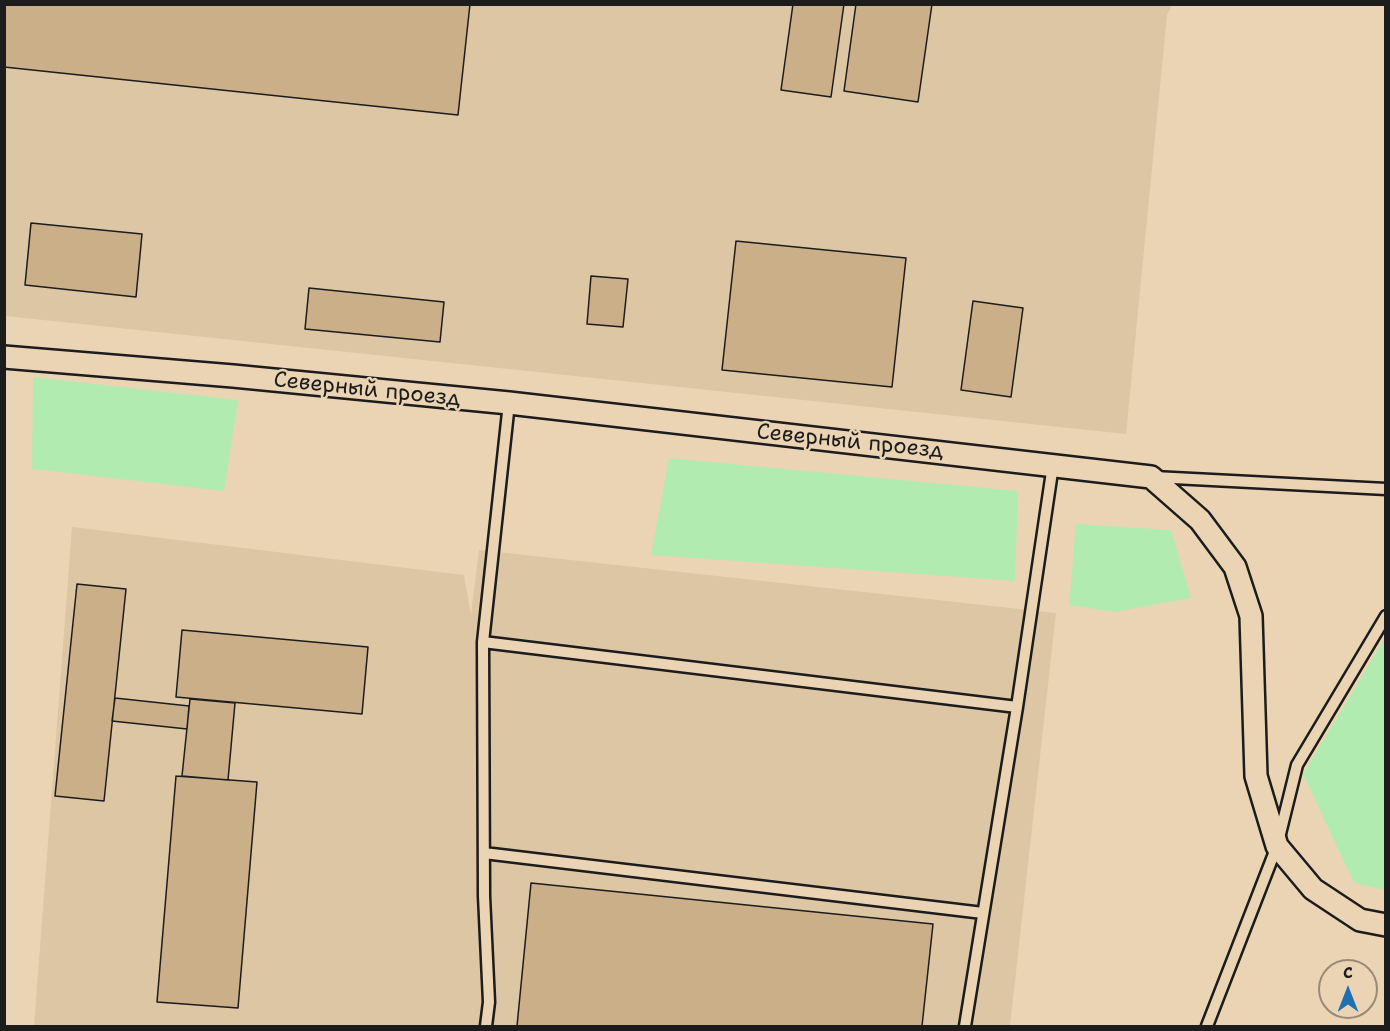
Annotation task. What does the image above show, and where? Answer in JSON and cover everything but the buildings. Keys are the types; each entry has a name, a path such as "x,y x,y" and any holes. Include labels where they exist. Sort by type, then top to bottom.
{"street":[{"name":"Северный проезд","path":"4,357 232,376 509,404 1151,477"},
{"path":"1151,477 1200,520 1236,567 1251,616 1256,776 1277,846 1313,889 1360,920 1386,925"}],"lane":[{"path":"486,1026 489,1002 484,853 483,642 509,404"},
{"path":"964,1026 1017,707 1053,465"},
{"path":"1151,477 1386,489"},
{"path":"1207,1026 1277,846 1298,765 1386,616"},
{"path":"483,642 1017,707"},
{"path":"484,853 983,913"}],"shaded area":[{"path":"5,5 1172,5 1167,15 1126,434 5,316"},
{"path":"72,527 464,575 471,615 479,550 1056,613 1010,1026 34,1026"}],"green space":[{"path":"33,377 238,400 224,491 32,469"},
{"path":"669,458 1018,491 1015,581 651,555"},
{"path":"1076,524 1171,530 1191,598 1114,612 1069,605"},
{"path":"1385,638 1385,890 1354,883 1303,774"}]}
